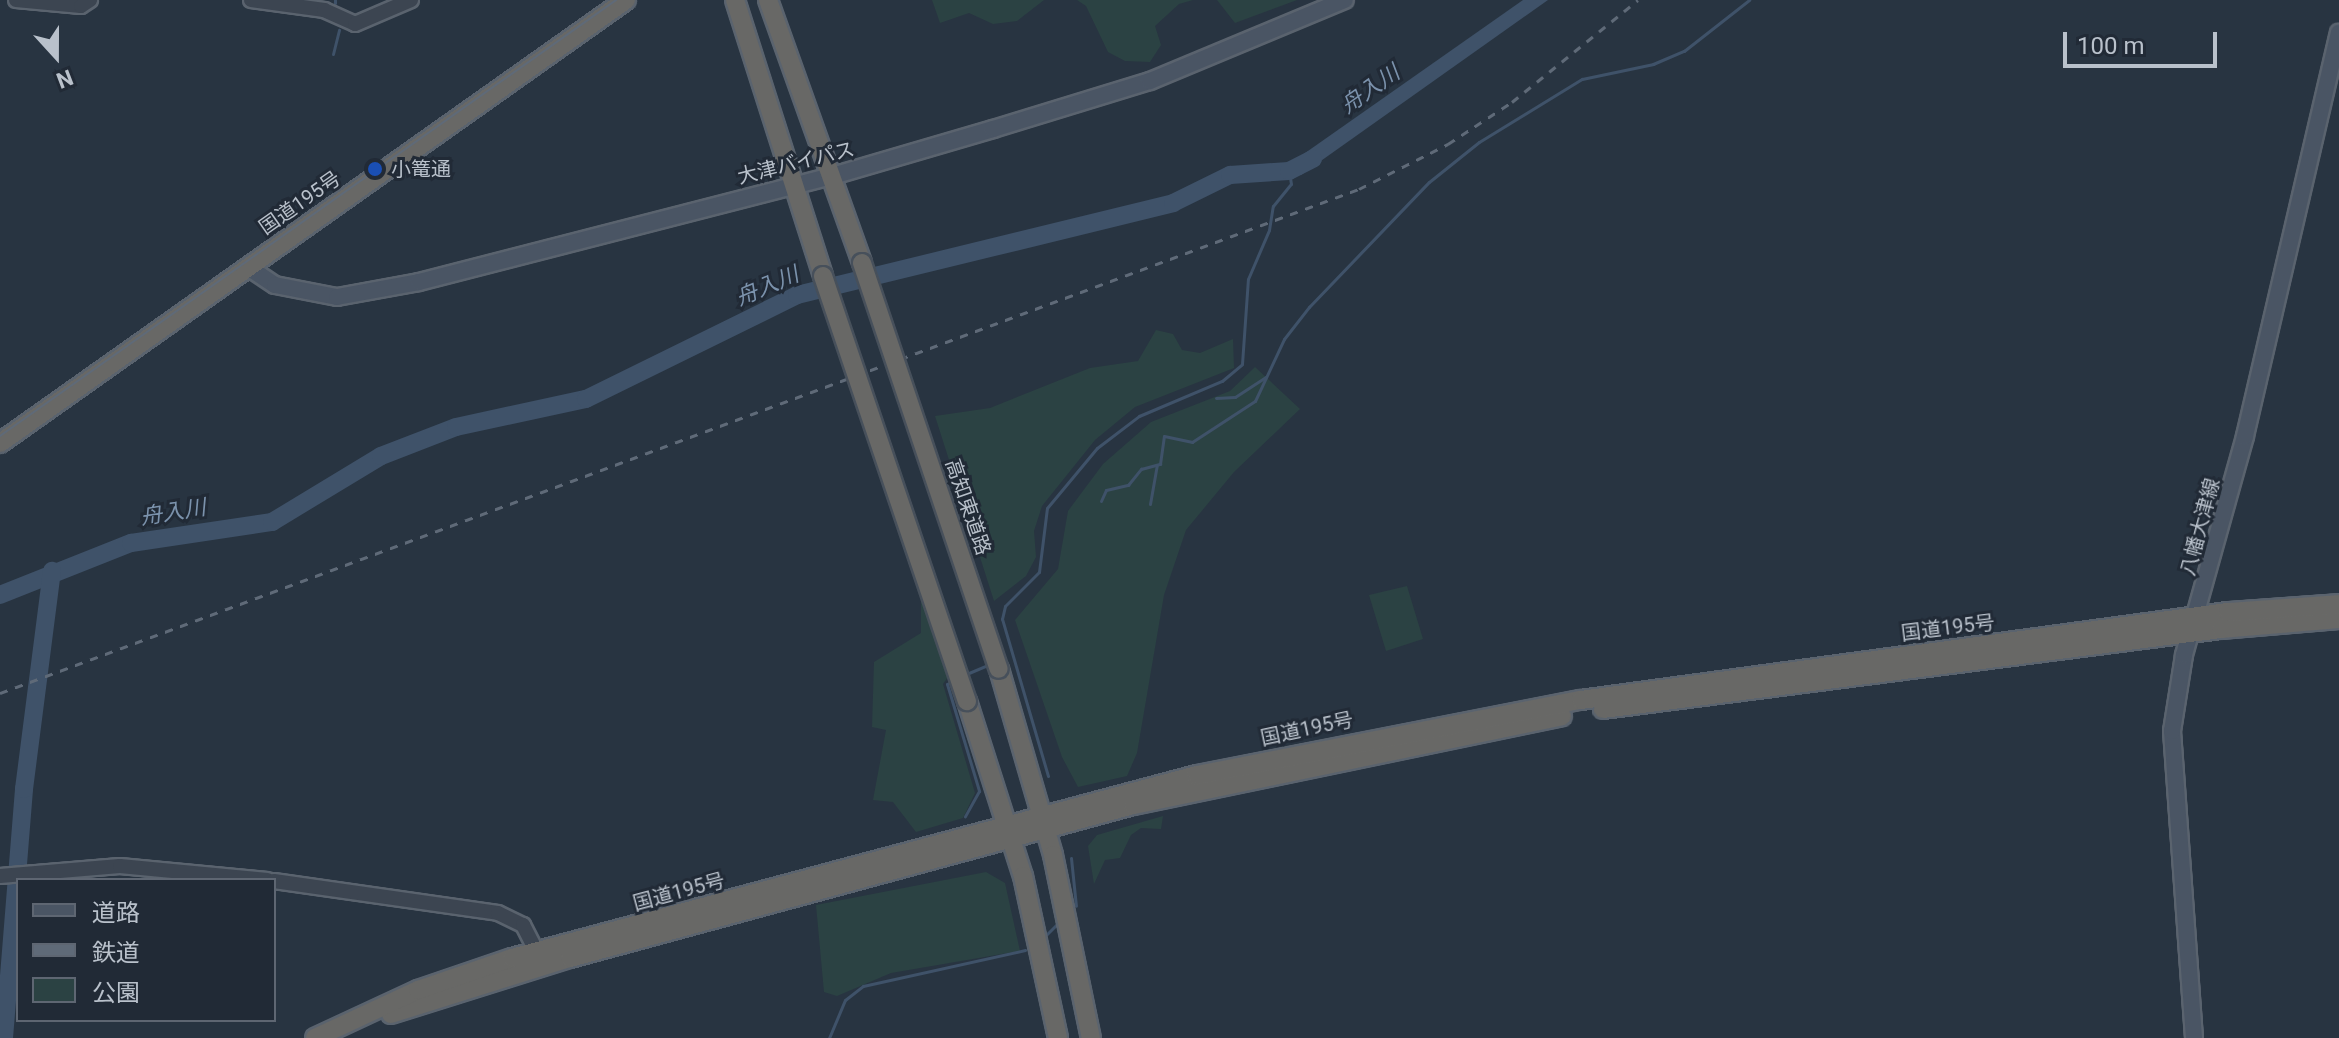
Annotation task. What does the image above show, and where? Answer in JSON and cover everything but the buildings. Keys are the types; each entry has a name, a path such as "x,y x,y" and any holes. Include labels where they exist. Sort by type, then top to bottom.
{"highway":[{"name":"国道195号","path":"0,443 626,0"},
{"path":"735,0 823,276 1023,876 1058,1038"},
{"name":"高知東道路","path":"768,0 862,263 999,669 1056,867 1091,1038"},
{"name":"国道195号","path":"315,1038 418,990 972,844 1044,822 1237,780 1584,712 2339,604"},
{"name":"国道195号","path":"2193,626 2339,619"},
{"name":"国道195号","path":"341,1038 397,1012 540,958"}],"main road":[{"name":"大津バイパス","path":"248,267 275,285 303,293 361,295 796,186 1150,81 1345,0"},
{"name":"八幡大津線","path":"2194,1038 2171,752 2193,626 2245,436 2339,33"}],"street":[{"path":"16,0 81,6 90,0"},
{"path":"251,0 324,10 355,24 411,0"},
{"path":"12,874 146,867 248,878"},
{"path":"276,881 498,913 523,925 540,958"}],"green space":[{"path":"932,0 1044,0 1017,21 993,24 969,13 940,23"},
{"path":"1077,0 1193,0 1179,4 1155,26 1161,45 1150,62 1125,61 1108,52 1086,6"},
{"path":"1217,0 1297,0 1235,23"},
{"path":"1156,330 1173,334 1182,350 1200,353 1233,339 1234,368 1135,407 1095,440 1042,506 1034,531 1036,557 1026,576 994,601 935,416 990,408 1090,368 1138,361"},
{"path":"1255,367 1300,409 1234,472 1186,530 1164,595 1137,753 1127,776 1078,787 1062,757 1015,620 1058,569 1068,511 1103,464 1151,422 1230,391"},
{"path":"1407,586 1423,639 1386,651 1369,595"},
{"path":"921,599 948,677 943,684 975,793 963,818 916,832 893,802 873,800 886,730 872,727 874,662 921,633"},
{"path":"1163,816 1161,829 1141,828 1131,835 1120,858 1105,860 1094,884 1088,846 1097,835"},
{"path":"986,872 1005,883 1020,951 891,973 837,996 824,992 816,905"}],"water":[{"path":"1523,0 1548,0 1301,175 1293,175 1288,165"}],"waterway":[{"path":"1101,501 1106,490 1128,485 1141,469 1160,464 1164,436 1192,442 1255,401 1284,339 1309,307 1429,182 1479,142 1582,79 1653,64 1684,51 1749,0"},
{"path":"333,54 339,30"},
{"name":"舟入川","path":"0,595 131,543 272,522 381,456 456,427 586,399 797,295 1173,203 1230,175 1289,171 1313,159"},
{"path":"1048,776 1002,619 1005,606 1039,572 1047,508 1097,448 1139,416 1222,381 1242,364 1248,279 1269,230 1273,206 1291,184 1289,171"},
{"path":"1216,398 1235,397 1266,377"},
{"path":"1150,504 1157,466"},
{"path":"17,878 24,789 52,571"},
{"path":"964,675 990,664"},
{"path":"954,680 947,684 979,791 965,816"},
{"path":"1071,858 1076,906"},
{"path":"4,1038 16,889"},
{"path":"1047,934 1059,922"},
{"path":"829,1038 845,1000 863,986 1025,950"}],"tram line":[{"path":"0,436 616,0"}],"railway":[{"path":"0,693 1359,189 1448,144 1512,102 1638,0"}],"place":[{"name":"小篭通","path":"375,169"}]}
